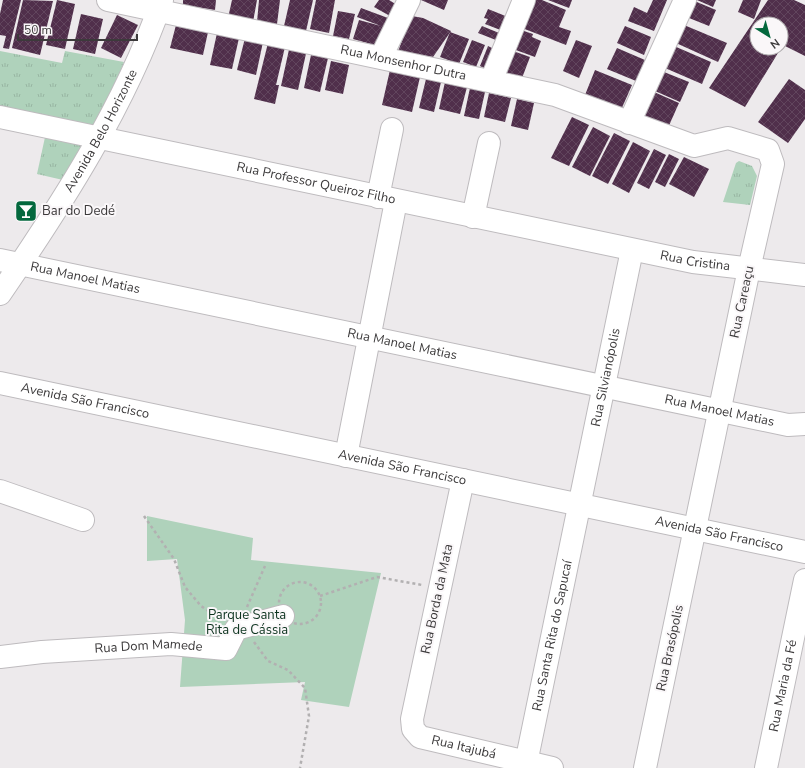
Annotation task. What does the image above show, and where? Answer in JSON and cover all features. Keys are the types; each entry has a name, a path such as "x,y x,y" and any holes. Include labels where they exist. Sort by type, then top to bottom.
{"street":[{"name":"Rua Monsenhor Dutra","path":"108,0 160,5 381,58 561,97 694,146"},
{"path":"381,58 409,0"},
{"path":"491,81 524,0"},
{"path":"630,123 685,0"},
{"name":"Avenida Belo Horizonte","path":"0,294 10,262 100,137 133,72 160,5"},
{"name":"Rua Professor Queiroz Filho","path":"0,117 632,250"},
{"path":"346,456 368,337 387,199 392,129"},
{"name":"Rua Careaçu","path":"694,146 728,138 768,150 773,164 749,269 695,529"},
{"path":"474,217 489,143"},
{"name":"Rua Cristina","path":"632,250 693,262 805,275"},
{"name":"Rua Silvianópolis","path":"580,505 632,250"},
{"name":"Rua Manoel Matias","path":"10,262 788,425 805,424"},
{"name":"Avenida São Francisco","path":"0,383 805,552"},
{"name":"Rua Borda da Mata","path":"412,719 463,480"},
{"path":"0,491 82,520"},
{"name":"Rua Santa Rita do Sapucaí","path":"526,765 580,505"},
{"name":"Rua Brasópolis","path":"645,768 695,529"},
{"name":"Rua Maria da Fé","path":"766,768 805,580"},
{"path":"236,629 283,616"},
{"name":"Rua Dom Mamede","path":"0,657 171,644 226,649 236,629"},
{"name":"Rua Itajubá","path":"412,719 413,729 420,737 526,765 552,768"}],"path":[{"path":"236,629 265,566"},
{"path":"320,596 377,577 440,589"},
{"path":"306,582 317,590 320,596 320,609 312,620 305,624 297,624 289,621 283,616 279,609 281,593 292,583 306,582"}],"green space":[{"path":"0,51 62,63 65,51 124,62 99,126 0,107"},
{"path":"47,128 90,137 63,180 37,174"},
{"path":"739,161 752,166 757,176 750,205 723,202 736,163"},
{"name":"Parque Santa Rita de Cássia","path":"147,516 253,538 251,560 381,573 349,707 301,700 305,682 180,687 185,620 177,559 147,561"}],"building":[{"path":"3,0 21,0 9,49 3,48 6,36 0,35 0,14"},
{"path":"23,0 53,1 40,55 12,48"},
{"path":"57,0 75,4 65,49 46,45"},
{"path":"183,0 216,0 215,10 183,5"},
{"path":"232,0 257,0 253,22 228,18"},
{"path":"259,0 280,0 277,24 257,22"},
{"path":"290,0 313,0 306,31 284,26"},
{"path":"316,0 335,0 329,33 310,29"},
{"path":"379,0 389,0 397,5 390,16 374,7"},
{"path":"421,0 448,0 444,10"},
{"path":"531,0 542,0 566,10 559,27 571,31 566,45 522,28"},
{"path":"548,0 572,0 569,8"},
{"path":"653,0 667,0 654,31 628,21 634,7 647,13"},
{"path":"692,0 716,10 709,26 684,16"},
{"path":"697,0 716,0 713,7"},
{"path":"743,0 761,0 755,16 749,17 738,12"},
{"path":"768,0 794,0 805,5 805,56 789,48 789,16 757,16"},
{"path":"361,8 388,18 378,46 353,39 359,20 381,26 357,17"},
{"path":"488,9 508,17 503,31 485,24 488,19 484,18"},
{"path":"338,11 355,14 349,39 333,36"},
{"path":"81,14 103,19 95,54 73,49"},
{"path":"117,15 138,25 121,58 101,48"},
{"path":"412,16 423,18 451,31 433,57 398,51"},
{"path":"176,25 208,32 203,55 170,48"},
{"path":"684,25 727,43 718,62 676,43"},
{"path":"482,26 504,35 501,42 478,33"},
{"path":"625,26 651,37 644,55 617,43"},
{"path":"749,28 749,56 776,56 745,107 709,88"},
{"path":"521,30 533,34 532,37 541,41 535,57 513,49"},
{"path":"450,32 469,39 459,64 440,57"},
{"path":"217,33 239,38 232,69 210,65"},
{"path":"245,38 263,42 256,75 237,70"},
{"path":"472,40 485,45 476,67 463,62"},
{"path":"576,40 592,46 579,78 563,71"},
{"path":"268,43 285,47 276,85 279,85 275,104 254,99"},
{"path":"290,45 307,49 298,90 281,86"},
{"path":"488,46 496,50 488,70 480,66"},
{"path":"674,46 711,62 702,84 665,68"},
{"path":"617,48 645,60 636,81 607,69"},
{"path":"513,51 530,57 522,78 503,74"},
{"path":"311,55 328,58 320,92 304,88"},
{"path":"331,61 349,65 343,94 325,90"},
{"path":"390,70 420,77 412,112 382,105"},
{"path":"595,70 632,85 621,110 585,95"},
{"path":"664,72 689,82 680,102 655,91"},
{"path":"426,79 441,82 434,112 419,108"},
{"path":"789,79 805,90 805,119 788,143 758,122"},
{"path":"445,82 467,87 460,114 439,109"},
{"path":"470,88 485,92 479,119 464,116"},
{"path":"654,92 679,103 667,130 642,120"},
{"path":"489,93 511,98 505,122 484,117"},
{"path":"517,99 534,103 528,130 511,126"},
{"path":"572,117 589,125 569,166 551,158"},
{"path":"593,127 610,136 590,176 572,167"},
{"path":"614,133 630,141 608,184 592,176"},
{"path":"633,142 650,151 629,193 612,184"},
{"path":"654,149 666,155 649,189 637,183"},
{"path":"669,154 679,159 665,187 655,182"},
{"path":"684,157 709,169 694,197 669,184"}],"place":[{"name":"Bar do Dedé","path":"26,211"}]}
